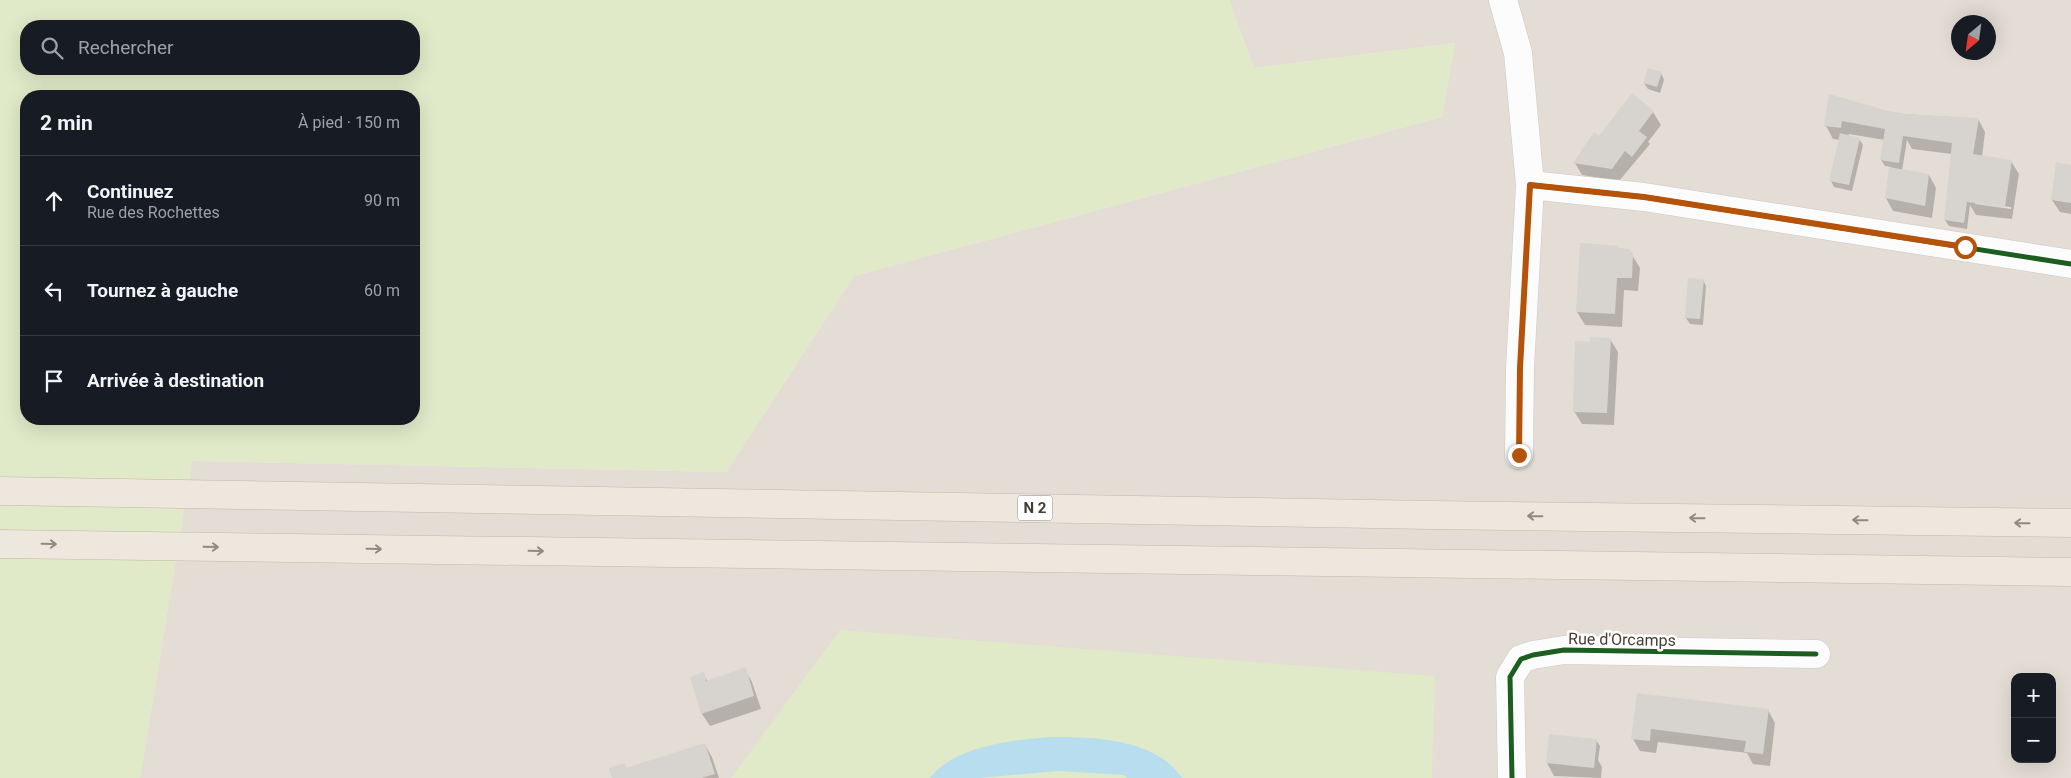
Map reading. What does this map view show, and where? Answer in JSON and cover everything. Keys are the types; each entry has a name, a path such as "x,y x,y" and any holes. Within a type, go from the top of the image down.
{"highway":[{"name":"N 2","path":"0,491 1441,515 2071,523"},
{"path":"0,544 2071,572"}],"street":[{"path":"1503,0 1518,53 1530,185 1520,368 1519,455"},
{"path":"1530,185 1644,197 2071,264"},
{"name":"Rue d'Orcamps","path":"1512,778 1510,677 1521,659 1564,650 1816,654"}],"shaded area":[{"path":"1229,0 2071,0 2071,778 140,778 192,461 726,472 854,276 1442,117 1455,43 1254,68"}],"green space":[{"path":"0,0 1229,0 1254,68 1455,43 1442,117 854,276 726,472 192,461 140,778 0,778"},
{"path":"840,630 1435,676 1432,778 731,778"}],"water":[{"path":"1050,737 1104,739 1140,747 1170,765 1182,778 1127,778 1124,775 1059,771 978,778 930,778 941,767 969,752 1002,743"}],"building":[{"path":"1648,68 1662,72 1657,87 1643,83"},
{"path":"1632,93 1654,111 1639,131 1647,137 1632,157 1625,151 1612,169 1573,163 1594,132 1599,136"},
{"path":"1829,94 1888,111 1907,114 1979,118 1973,154 2012,160 2005,207 1967,202 1964,223 1944,220 1952,143 1903,136 1899,163 1880,160 1885,129 1842,121 1841,128 1824,126"},
{"path":"1840,133 1860,138 1849,185 1829,181"},
{"path":"2056,162 2071,165 2071,203 2051,200"},
{"path":"1889,167 1929,174 1925,206 1885,198"},
{"path":"1580,243 1619,246 1619,248 1629,249 1633,254 1632,278 1617,278 1615,314 1576,312"},
{"path":"1688,278 1704,279 1700,319 1685,318"},
{"path":"1590,337 1611,338 1607,413 1573,412 1575,341 1590,342"},
{"path":"746,667 754,696 701,714 690,677 704,672 706,681"},
{"path":"1637,693 1769,709 1763,754 1744,752 1746,741 1651,729 1650,741 1631,739"},
{"path":"1549,734 1597,739 1594,768 1546,763"},
{"path":"705,743 715,774 701,778 612,778 609,768 625,763 626,768"}],"cycle path":[{"path":"1530,185 1644,197 2071,264"},
{"path":"1512,778 1510,677 1521,659 1564,650 1816,654"}],"route":[{"path":"1519,455 1520,368 1530,185 1644,197 1965,247"}]}
